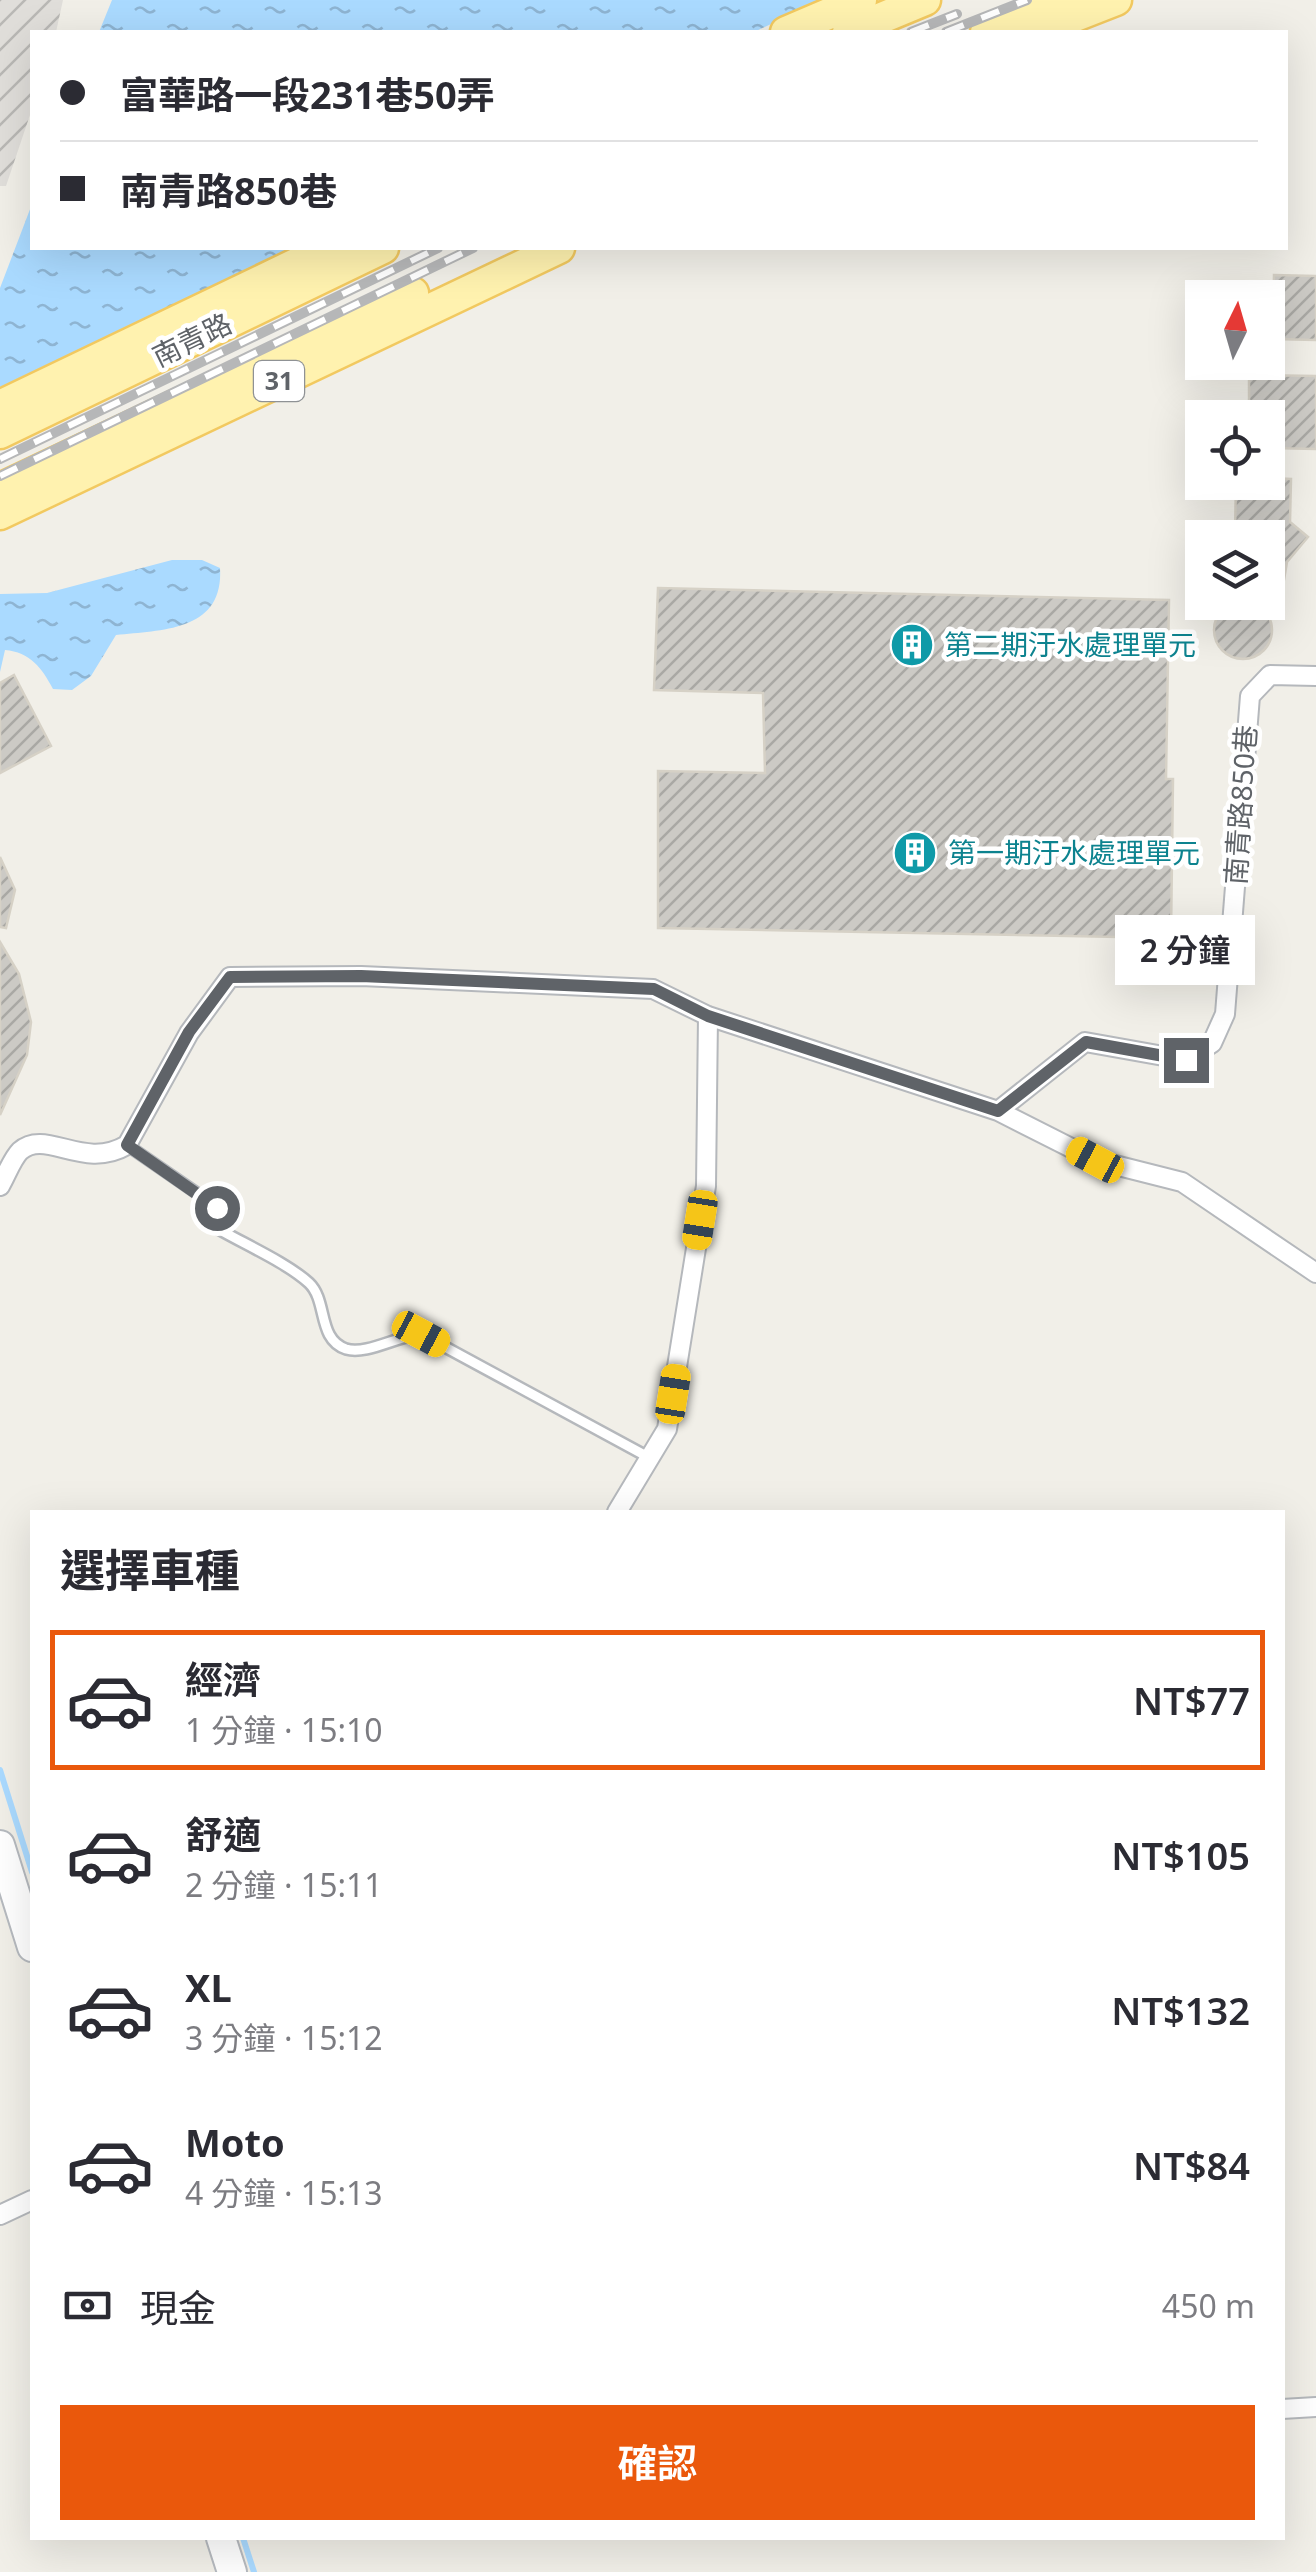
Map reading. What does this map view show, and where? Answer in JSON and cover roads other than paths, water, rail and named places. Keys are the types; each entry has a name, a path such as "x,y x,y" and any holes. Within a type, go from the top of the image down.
{"main road":[{"path":"791,30 861,0"},
{"path":"853,30 925,0"},
{"path":"991,30 1068,0"},
{"path":"1040,30 1116,0"},
{"path":"0,406 325,250"},
{"name":"南青路","path":"0,433 380,250"},
{"name":"南青路","path":"0,488 508,250"},
{"name":"31","path":"0,514 554,250"},
{"name":"南青路","path":"172,406 272,384"}],"street":[{"name":"南青路850巷","path":"998,1111 1086,1042 1186,1060 1212,1043 1225,1014 1250,696 1270,675 1316,676"},
{"path":"0,1186 19,1152 33,1145 48,1144 94,1157 109,1156 127,1145 189,1032 230,977 361,976 654,989 708,1016 998,1111 1095,1160 1182,1182 1316,1272"},
{"path":"618,1510 667,1429 706,1186 708,1016"},
{"path":"0,1845 30,1940"},
{"path":"0,2215 30,2201"},
{"path":"1285,2410 1316,2407"},
{"path":"222,2540 232,2572"}],"lane":[{"path":"127,1145 217,1208 208,1223 310,1284 328,1335 342,1348 360,1350 398,1336 421,1334 650,1458"}],"water":[{"path":"112,0 823,0 758,30 100,30"},
{"path":"30,209 30,250 290,250 0,387 0,288"},
{"path":"172,560 202,560 220,568 219,589 201,616 171,628 116,635 91,676 72,690 53,689 34,662 14,651 5,650 0,672 0,594 47,593"}],"waterway":[{"path":"0,1770 30,1866"},
{"path":"244,2540 254,2572"}],"railway":[{"path":"951,30 1027,0"},
{"path":"916,30 957,14"},
{"path":"0,459 434,250"},
{"path":"0,476 469,250"}],"place":[{"name":"第二期汙水處理單元","path":"912,645"},
{"name":"第一期汙水處理單元","path":"915,853"}]}
